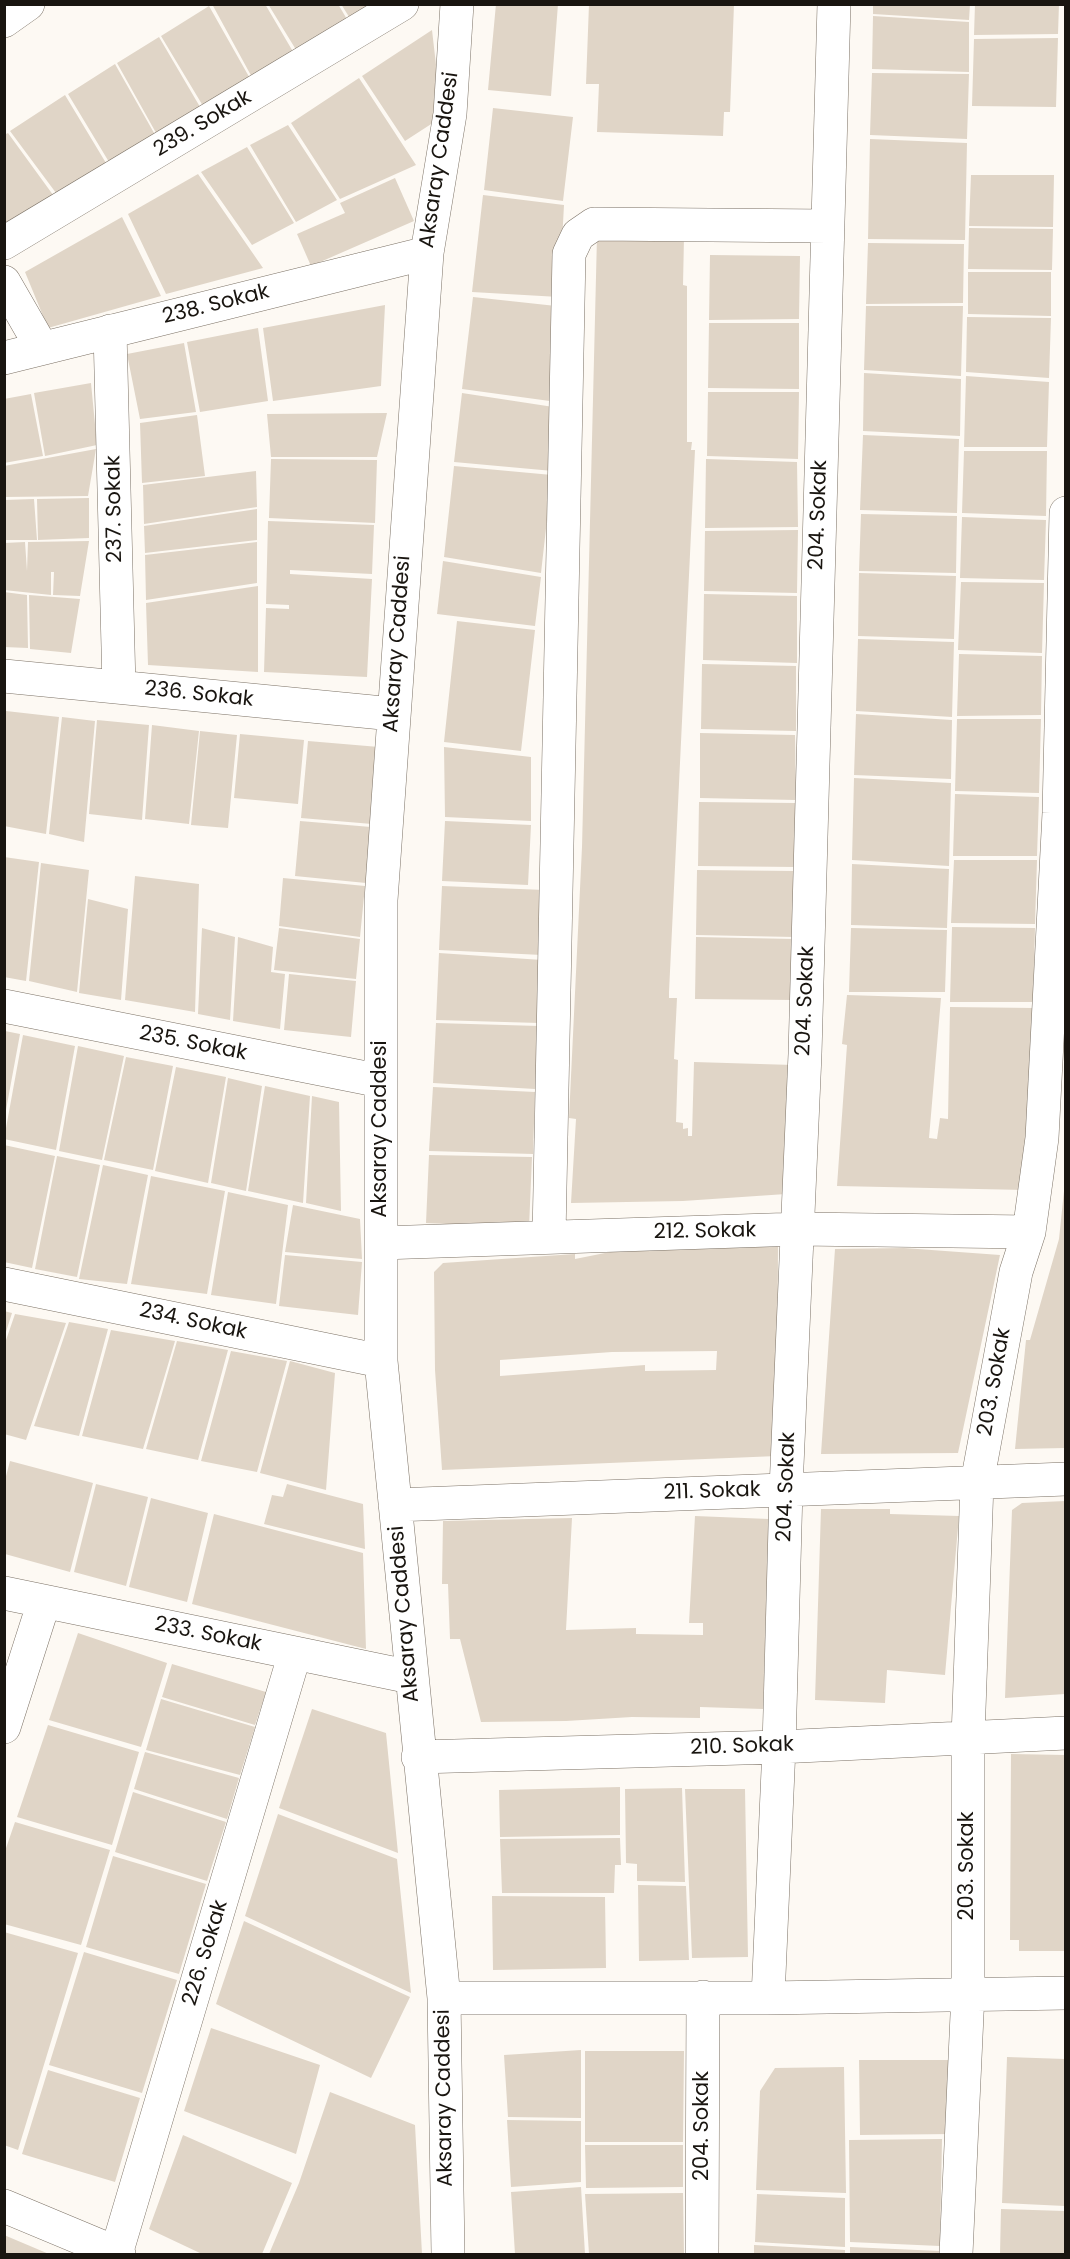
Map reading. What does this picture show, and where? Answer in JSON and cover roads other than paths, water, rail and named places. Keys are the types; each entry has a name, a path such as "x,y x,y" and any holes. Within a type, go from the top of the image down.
{"street":[{"path":"4,21 28,4"},
{"name":"239. Sokak","path":"4,243 402,4"},
{"name":"Aksaray Caddesi","path":"448,2254 444,1998 418,1757 381,1361 381,900 427,253 450,114 457,4"},
{"name":"204. Sokak","path":"768,1998 779,1747 786,1489 799,1229 834,4"},
{"path":"549,1236 569,254 578,235 594,224 827,226"},
{"name":"238. Sokak","path":"4,358 427,253"},
{"path":"4,282 42,348"},
{"name":"237. Sokak","path":"110,331 119,687"},
{"name":"203. Sokak","path":"956,2254 968,1993 968,1738 977,1483 1016,1272 1029,1232 1042,1138 1059,813 1065,513"},
{"name":"236. Sokak","path":"4,676 393,714"},
{"name":"235. Sokak","path":"4,1006 381,1081"},
{"name":"212. Sokak","path":"381,1243 799,1229 1029,1232"},
{"name":"234. Sokak","path":"4,1284 381,1361"},
{"name":"211. Sokak","path":"395,1505 1065,1479"},
{"name":"233. Sokak","path":"4,1593 411,1677"},
{"path":"4,1727 44,1602"},
{"name":"226. Sokak","path":"117,2254 295,1653"},
{"name":"210. Sokak","path":"418,1757 779,1747 1065,1733"},
{"path":"444,1998 768,1998 1065,1993"},
{"name":"204. Sokak","path":"702,2254 703,1997"},
{"path":"4,2205 117,2254"}]}
